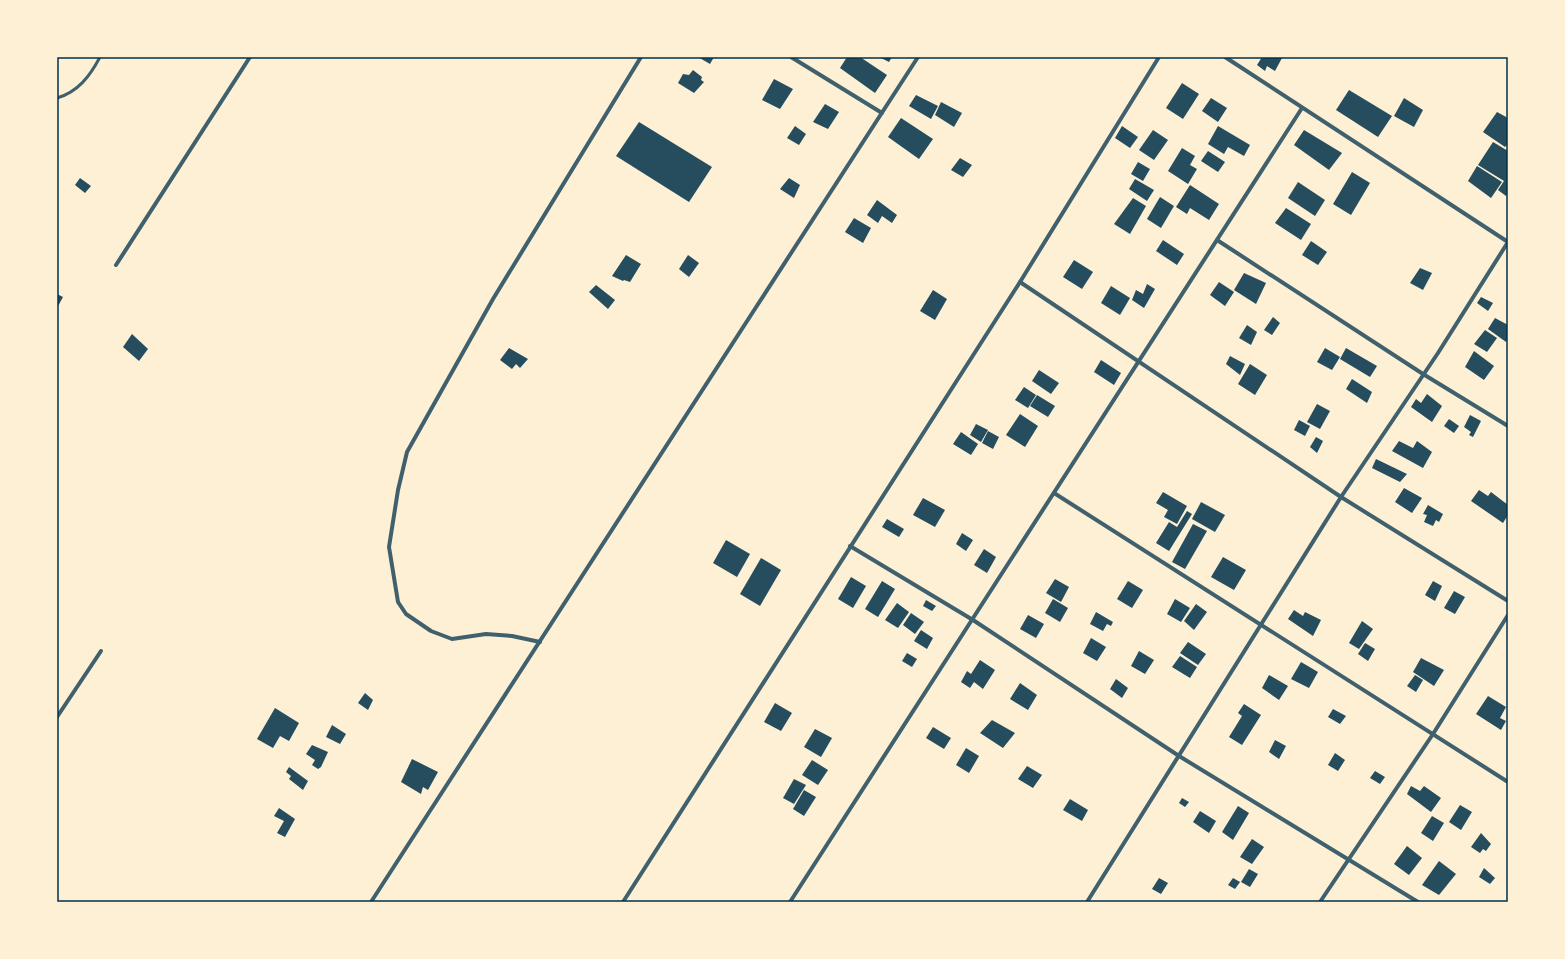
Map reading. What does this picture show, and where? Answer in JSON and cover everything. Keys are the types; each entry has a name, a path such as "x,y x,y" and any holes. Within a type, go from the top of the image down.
{"street":[{"path":"116,265 250,57"},
{"path":"540,642 512,636 486,634 452,639 431,631 406,614 398,602 389,547 398,490 407,452 493,299 641,57"},
{"path":"791,57 882,113"},
{"path":"371,902 918,57"},
{"path":"623,902 1020,282 1159,57"},
{"path":"1087,902 1341,497 1423,374 1508,242 1225,57"},
{"path":"790,902 1302,108"},
{"path":"1217,240 1423,374 1508,426"},
{"path":"1020,282 1341,497 1508,601"},
{"path":"1054,494 1508,782"},
{"path":"850,546 973,620 1179,756 1418,902"},
{"path":"1320,902 1433,734 1508,615"},
{"path":"57,717 101,651"}],"lane":[{"path":"57,98 68,95 85,81 100,57"}],"building":[{"path":"698,57 714,57 710,64"},
{"path":"847,57 860,57 887,75 875,93 840,68"},
{"path":"879,57 892,57 889,62"},
{"path":"1262,57 1282,58 1275,71 1267,66 1265,71 1257,65"},
{"path":"693,70 702,77 701,80 704,82 694,93 678,83 683,74 689,75"},
{"path":"774,79 793,89 780,109 762,100"},
{"path":"1182,83 1199,94 1183,119 1166,108"},
{"path":"1349,90 1392,116 1378,137 1336,110"},
{"path":"916,95 938,106 931,119 909,106"},
{"path":"1211,98 1227,108 1218,122 1202,111"},
{"path":"1404,98 1423,110 1414,127 1394,116"},
{"path":"941,102 962,113 954,127 935,115"},
{"path":"825,104 839,112 828,129 813,122"},
{"path":"1497,112 1508,118 1508,144 1505,147 1483,132"},
{"path":"901,118 933,139 919,159 888,137"},
{"path":"639,122 712,167 689,202 616,156"},
{"path":"795,126 806,134 799,145 787,138"},
{"path":"1122,126 1138,137 1130,148 1115,138"},
{"path":"1218,126 1250,145 1244,156 1228,147 1224,154 1208,144"},
{"path":"1153,130 1168,140 1154,160 1139,150"},
{"path":"1304,130 1342,153 1329,170 1294,145"},
{"path":"1493,142 1508,151 1508,193 1506,196 1498,190 1504,181 1478,165"},
{"path":"1182,148 1195,156 1190,165 1197,169 1188,184 1168,171"},
{"path":"1208,151 1225,162 1218,172 1201,161"},
{"path":"960,158 972,165 963,177 951,170"},
{"path":"1138,162 1150,169 1143,181 1131,174"},
{"path":"1477,166 1502,182 1491,198 1468,181"},
{"path":"1352,172 1370,183 1351,215 1333,204"},
{"path":"80,178 91,186 85,193 75,185"},
{"path":"789,178 800,185 794,198 780,189"},
{"path":"1135,179 1154,190 1147,201 1129,189"},
{"path":"1298,182 1325,200 1315,216 1288,198"},
{"path":"1190,185 1219,204 1209,220 1190,208 1187,214 1176,207"},
{"path":"1160,197 1174,206 1161,228 1147,219"},
{"path":"1133,198 1146,206 1130,234 1114,224"},
{"path":"877,200 897,215 892,223 882,216 878,223 867,215"},
{"path":"1286,208 1311,224 1301,240 1275,223"},
{"path":"854,218 871,228 863,243 845,232"},
{"path":"1163,240 1184,254 1177,265 1156,251"},
{"path":"1311,241 1327,252 1318,265 1302,255"},
{"path":"626,255 641,264 630,282 623,281 612,276"},
{"path":"688,255 699,263 689,277 679,269"},
{"path":"1074,260 1093,272 1082,289 1063,277"},
{"path":"1420,268 1432,273 1423,290 1410,283"},
{"path":"1244,273 1266,283 1256,304 1234,290"},
{"path":"1219,282 1234,292 1225,306 1210,295"},
{"path":"1147,284 1155,289 1144,308 1132,300 1136,290 1143,294"},
{"path":"596,285 615,300 608,309 589,292"},
{"path":"1111,286 1130,298 1120,315 1101,303"},
{"path":"933,290 947,299 935,320 920,311"},
{"path":"57,294 63,297 57,308"},
{"path":"1481,297 1493,303 1488,311 1477,303"},
{"path":"1273,317 1280,323 1272,335 1264,330"},
{"path":"1495,318 1508,325 1508,338 1506,342 1488,329"},
{"path":"1247,325 1257,332 1251,345 1239,338"},
{"path":"1485,330 1497,338 1487,352 1474,344"},
{"path":"132,334 148,349 139,361 123,347"},
{"path":"509,348 528,359 520,368 516,364 512,369 500,360"},
{"path":"1325,348 1340,357 1332,370 1317,362"},
{"path":"1346,348 1377,366 1370,377 1340,359"},
{"path":"1474,351 1494,366 1484,380 1465,367"},
{"path":"1230,356 1245,364 1240,375 1226,364"},
{"path":"1101,360 1121,373 1114,385 1094,372"},
{"path":"1250,364 1267,375 1255,395 1238,384"},
{"path":"1039,370 1059,383 1051,394 1032,381"},
{"path":"1352,379 1372,392 1367,403 1346,389"},
{"path":"1024,387 1036,395 1028,408 1015,400"},
{"path":"1427,394 1442,406 1432,422 1411,407 1416,399 1421,403"},
{"path":"1037,395 1055,406 1048,417 1030,406"},
{"path":"1317,404 1330,411 1320,429 1307,422"},
{"path":"1020,414 1038,426 1025,447 1006,435"},
{"path":"1470,415 1481,421 1473,437 1469,435 1471,432 1464,427"},
{"path":"1449,419 1459,426 1454,433 1444,426"},
{"path":"1299,420 1310,426 1305,436 1294,430"},
{"path":"976,424 988,430 981,442 970,435"},
{"path":"988,431 999,437 993,449 982,443"},
{"path":"961,432 978,444 971,455 953,444"},
{"path":"1316,437 1323,441 1317,453 1310,447"},
{"path":"1399,441 1413,448 1417,441 1432,452 1423,468 1392,451"},
{"path":"1376,459 1407,474 1400,482 1372,468"},
{"path":"1404,488 1422,498 1412,513 1395,502"},
{"path":"1479,490 1488,496 1491,492 1508,505 1508,515 1503,523 1471,501"},
{"path":"1163,492 1187,506 1177,524 1164,517 1168,510 1156,503"},
{"path":"923,498 945,510 935,527 913,515"},
{"path":"1201,502 1225,515 1215,532 1192,519"},
{"path":"1428,505 1443,514 1439,522 1436,520 1433,526 1424,522 1427,515 1423,514"},
{"path":"1187,511 1192,514 1169,551 1156,543 1169,522 1177,527"},
{"path":"887,519 904,529 899,537 882,527"},
{"path":"1193,524 1207,531 1185,569 1172,562"},
{"path":"962,533 973,540 966,551 956,544"},
{"path":"726,540 750,554 737,577 713,563"},
{"path":"984,549 996,557 987,573 974,565"},
{"path":"1223,557 1246,570 1234,590 1211,577"},
{"path":"761,558 781,570 760,606 740,594"},
{"path":"851,577 866,586 853,608 838,599"},
{"path":"1055,579 1069,587 1061,602 1046,593"},
{"path":"882,581 895,589 878,617 865,609"},
{"path":"1128,581 1143,590 1132,608 1117,599"},
{"path":"1433,581 1442,586 1435,601 1425,595"},
{"path":"1454,591 1465,597 1455,614 1444,608"},
{"path":"1053,599 1068,608 1060,622 1045,613"},
{"path":"1175,599 1190,608 1181,622 1167,614"},
{"path":"926,600 936,606 932,611 923,606"},
{"path":"897,603 909,612 898,628 885,620"},
{"path":"1196,604 1207,612 1194,630 1184,621"},
{"path":"1294,610 1303,616 1305,612 1321,620 1313,636 1288,619"},
{"path":"1096,612 1113,622 1111,626 1107,624 1103,631 1090,624"},
{"path":"911,613 924,622 915,634 903,625"},
{"path":"1028,615 1044,624 1036,638 1020,629"},
{"path":"1362,621 1373,629 1359,649 1349,643"},
{"path":"921,630 933,638 927,649 914,641"},
{"path":"1091,638 1106,647 1097,661 1083,653"},
{"path":"1188,642 1206,654 1198,665 1180,653"},
{"path":"1365,643 1375,649 1368,661 1358,654"},
{"path":"1139,651 1154,660 1145,674 1131,666"},
{"path":"907,653 917,659 912,667 902,661"},
{"path":"1180,656 1197,667 1190,678 1172,667"},
{"path":"1421,658 1444,670 1434,686 1413,672"},
{"path":"980,660 995,670 983,689 974,682 970,688 961,682 967,671 971,674"},
{"path":"1301,662 1318,672 1309,688 1291,679"},
{"path":"1269,675 1288,686 1279,700 1262,688"},
{"path":"1415,675 1423,680 1416,692 1407,686"},
{"path":"1116,679 1128,688 1122,698 1110,689"},
{"path":"1020,683 1037,695 1028,710 1010,699"},
{"path":"365,693 373,700 368,710 358,703"},
{"path":"1488,696 1506,707 1500,718 1506,721 1501,730 1476,714"},
{"path":"775,703 792,713 781,731 764,722"},
{"path":"1244,704 1261,715 1242,745 1229,737 1242,716 1238,713"},
{"path":"275,708 299,723 289,741 280,736 273,748 257,739"},
{"path":"1333,709 1346,716 1340,724 1328,717"},
{"path":"992,720 1015,733 1003,748 980,733"},
{"path":"332,725 346,734 340,744 326,737"},
{"path":"933,727 951,738 944,749 926,738"},
{"path":"815,729 832,738 821,757 804,747"},
{"path":"1275,740 1286,746 1279,759 1269,752"},
{"path":"312,745 328,752 321,767 318,769 312,765 315,760 306,754"},
{"path":"966,748 979,756 969,773 956,765"},
{"path":"1335,753 1345,760 1338,771 1328,765"},
{"path":"412,759 438,772 428,790 423,787 421,794 401,782"},
{"path":"812,760 828,770 818,785 802,775"},
{"path":"1027,766 1042,775 1033,788 1018,779"},
{"path":"289,767 308,781 303,790 289,779 291,776 286,772"},
{"path":"1375,771 1385,777 1380,784 1370,778"},
{"path":"794,779 806,785 794,804 783,798"},
{"path":"1411,786 1420,791 1424,786 1441,798 1431,812 1407,794"},
{"path":"804,790 816,797 804,816 793,809"},
{"path":"1182,798 1189,802 1185,807 1179,803"},
{"path":"1070,799 1088,810 1082,821 1063,810"},
{"path":"1460,805 1472,812 1461,830 1449,822"},
{"path":"1238,806 1249,813 1233,840 1222,832"},
{"path":"279,808 295,819 285,837 277,833 284,821 274,816"},
{"path":"1200,811 1216,821 1209,833 1193,822"},
{"path":"1432,816 1444,823 1433,841 1421,833"},
{"path":"1481,833 1491,844 1486,851 1483,849 1480,853 1471,847"},
{"path":"1252,839 1264,847 1252,864 1240,857"},
{"path":"1407,846 1422,858 1409,875 1394,864"},
{"path":"1439,861 1456,874 1439,895 1422,885"},
{"path":"1484,868 1495,878 1490,884 1479,877"},
{"path":"1249,869 1258,874 1250,887 1241,882"},
{"path":"1159,878 1168,883 1161,894 1152,889"},
{"path":"1233,878 1240,882 1235,889 1228,885"}]}
